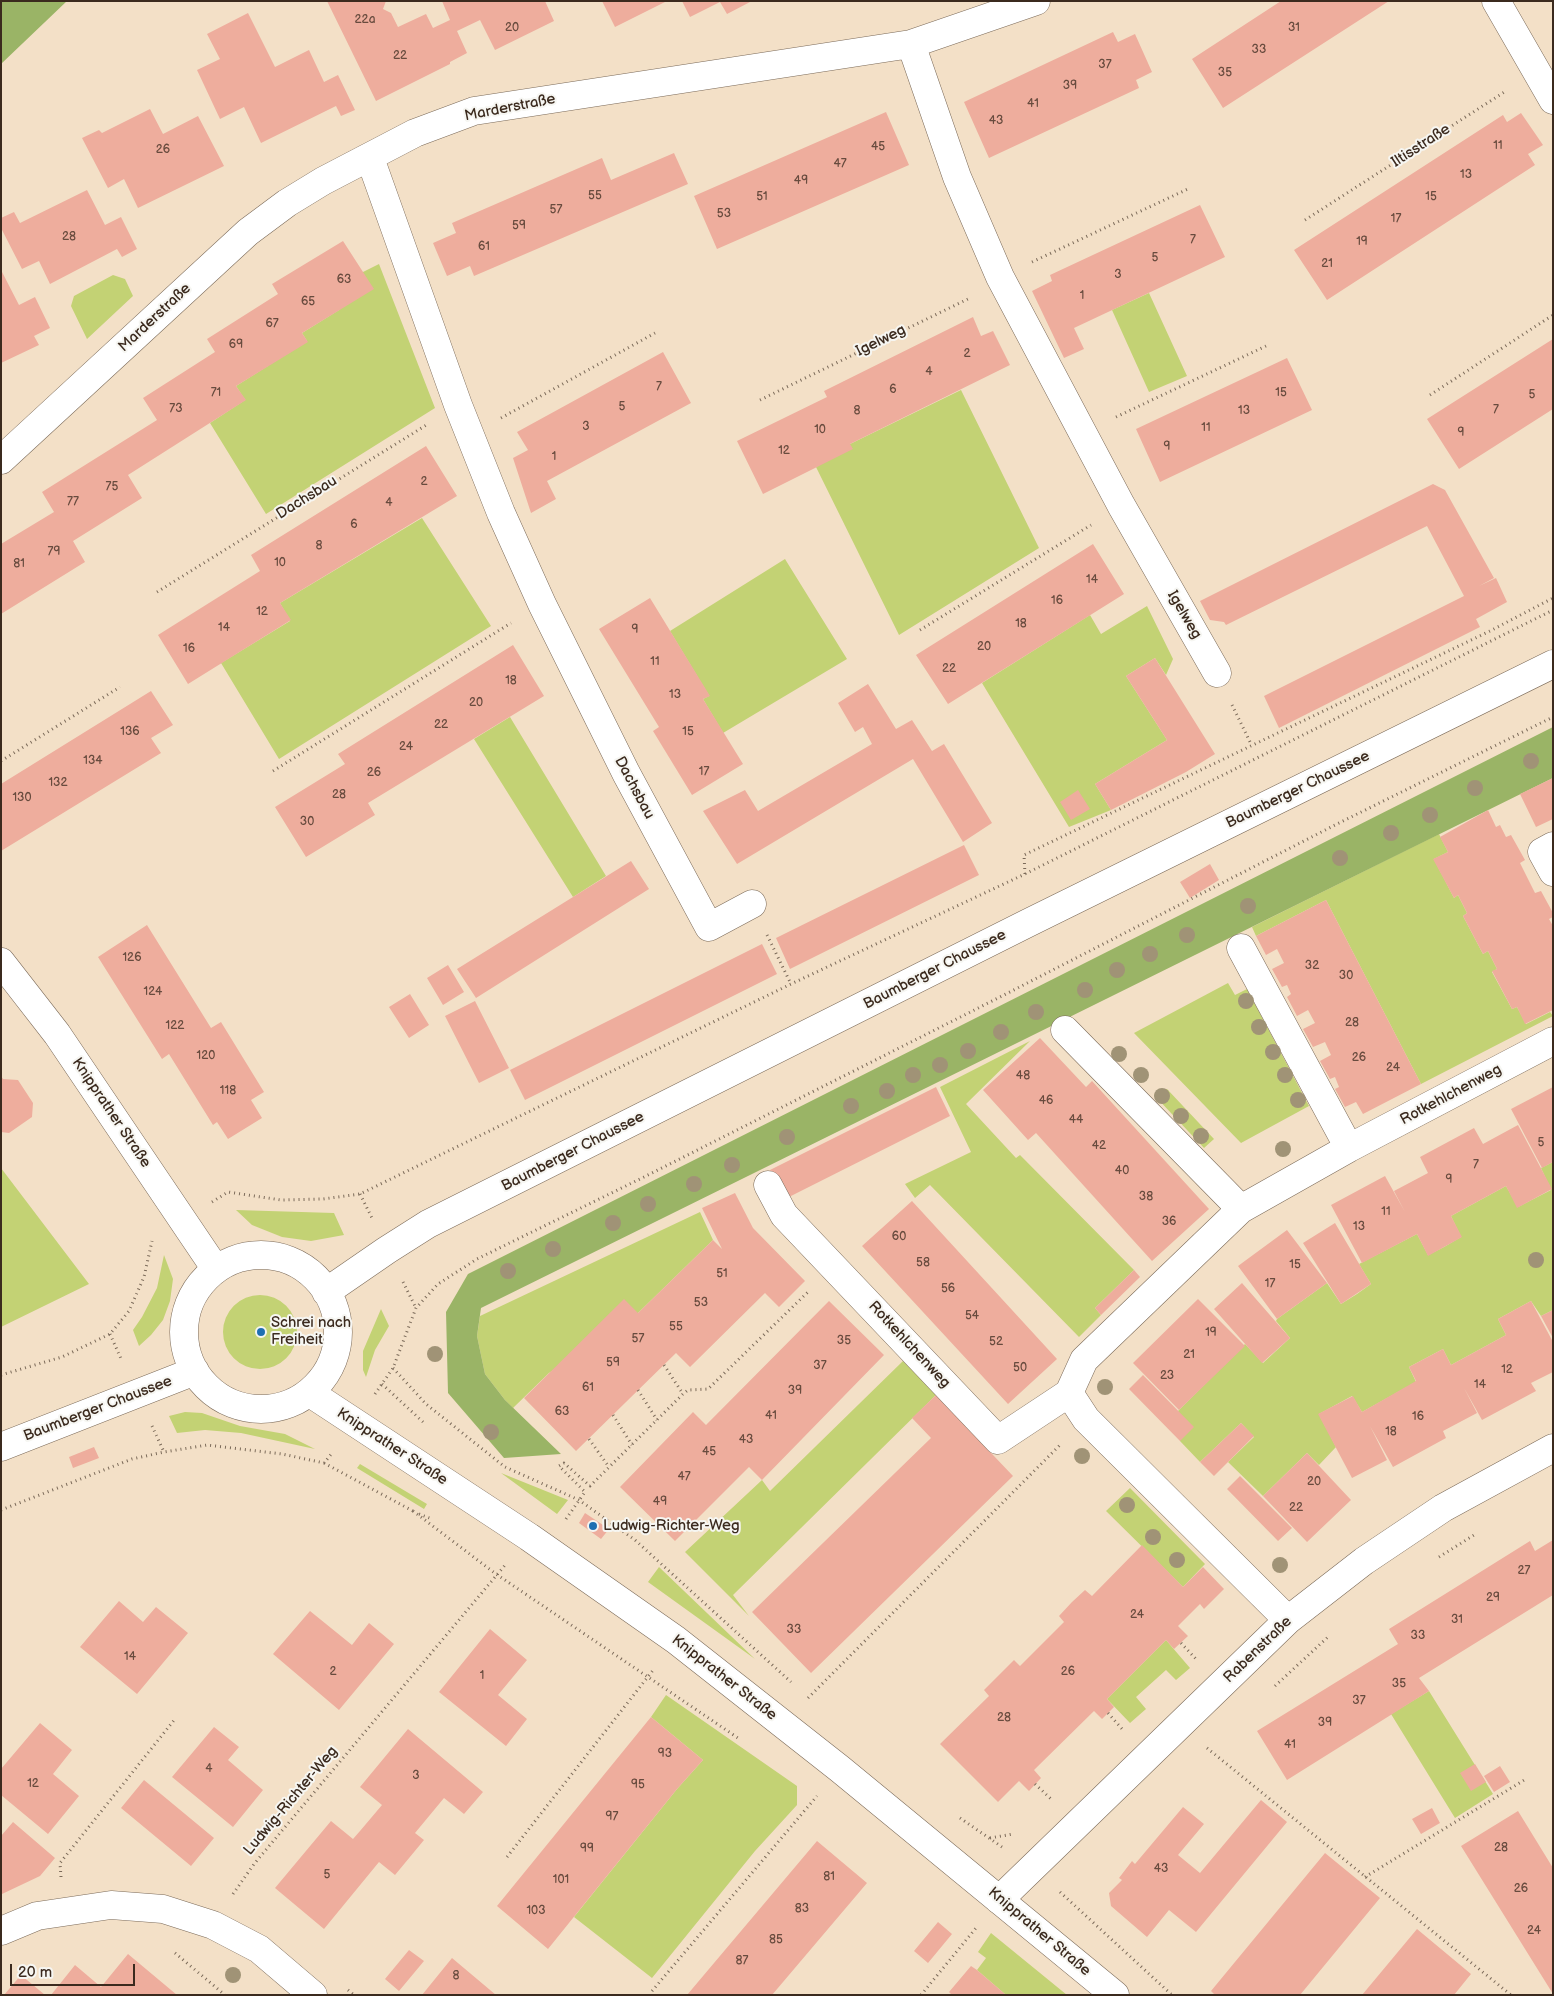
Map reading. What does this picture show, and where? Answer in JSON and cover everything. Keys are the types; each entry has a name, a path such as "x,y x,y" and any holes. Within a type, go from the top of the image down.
{"street":[{"name":"Marderstraße","path":"1,460 248,232 287,203 323,181 416,133 474,111 911,44 1036,1"},
{"path":"1496,1 1553,100"},
{"name":"Igelweg","path":"911,44 957,177 1001,280 1121,506 1217,673"},
{"name":"Dachsbau","path":"370,158 458,405 501,513 542,604 626,773 709,927 752,904"},
{"name":"Baumberger Chaussee","path":"326,1292 428,1224 1028,923 1553,664"},
{"path":"1553,846 1542,852 1553,872"},
{"path":"1241,948 1349,1148"},
{"name":"Knipprather Straße","path":"1,962 57,1034 215,1268"},
{"path":"1065,1030 1241,1209"},
{"name":"Rotkehlchenweg","path":"768,1185 784,1215 998,1440 1069,1393 1084,1360 1241,1209 1349,1148 1553,1042"},
{"path":"264,1253 288,1259 310,1272 326,1292 337,1318 338,1346 329,1372 310,1394 287,1407 261,1411 234,1406 212,1392 196,1371 186,1350 184,1326 188,1304 198,1284 215,1268 238,1256 264,1253"},
{"name":"Baumberger Chaussee","path":"1,1447 196,1371"},
{"path":"1069,1393 1086,1419 1288,1620"},
{"name":"Knipprather Straße","path":"310,1394 537,1542 676,1640 840,1769 1115,1995"},
{"name":"Rabenstraße","path":"1000,1900 1288,1620 1364,1561 1442,1508 1553,1448"},
{"path":"1,1932 37,1916 111,1905 163,1910 213,1925 259,1949 313,1995"}],"path":[{"name":"Iltisstraße","path":"1305,220 1536,72"},
{"name":"Igelweg","path":"760,400 1190,188"},
{"path":"1430,395 1553,315"},
{"path":"470,436 655,334"},
{"path":"1081,433 1266,346"},
{"name":"Dachsbau","path":"157,592 458,405"},
{"path":"920,630 1121,506"},
{"path":"1025,874 1024,855 1251,744 1481,635 1553,598"},
{"path":"274,771 542,604"},
{"path":"1,1375 62,1357 110,1334 129,1311 144,1278 151,1242 228,1192 281,1200 360,1194 791,984 1025,874 1553,610"},
{"path":"1217,673 1251,744"},
{"path":"1,761 120,687"},
{"path":"1,1510 132,1459 207,1445 282,1454 324,1463 393,1368 416,1308 438,1284 477,1259 670,1164 1337,824 1553,717"},
{"path":"752,904 791,984"},
{"path":"579,1500 585,1492 559,1466 564,1463 590,1486 683,1394 688,1390 708,1389 834,1267"},
{"path":"664,1365 683,1394"},
{"path":"393,1368 426,1404 505,1468 579,1500 635,1540 794,1685"},
{"path":"638,1390 657,1420"},
{"path":"613,1415 632,1445"},
{"path":"812,1695 1086,1419"},
{"path":"588,1439 609,1467"},
{"name":"Ludwig-Richter-Weg","path":"213,1925 254,1864 496,1574 537,1542 579,1500"},
{"path":"413,1511 496,1574 746,1743"},
{"path":"1437,1558 1478,1533"},
{"path":"1269,1692 1335,1631"},
{"path":"507,1857 676,1640"},
{"path":"1181,1643 1197,1660"},
{"path":"802,1691 816,1703"},
{"path":"1108,1714 1124,1731"},
{"path":"63,1912 60,1863 175,1719"},
{"path":"1180,1726 1511,1995"},
{"path":"1209,1749 1215,1743"},
{"path":"652,1991 840,1769"},
{"path":"1365,1877 1526,1779"},
{"path":"1035,1784 1053,1801"},
{"path":"955,1814 1032,1868 1172,1995"},
{"path":"921,1995 1000,1900"},
{"path":"172,1950 226,1995"}],"green space":[{"path":"1,1 67,1 1,64"},
{"path":"379,264 435,408 266,514 210,423 245,400 236,386 307,341 302,333 339,310 363,272"},
{"path":"113,275 125,279 133,296 87,339 71,306 74,296"},
{"path":"1149,293 1187,376 1149,392 1112,310"},
{"path":"961,390 1039,548 899,635 816,467 850,444"},
{"path":"422,518 491,626 279,759 221,663 290,621 280,603"},
{"path":"785,559 847,659 723,733 703,699 709,696 670,631"},
{"path":"1147,606 1173,659 1166,675 1155,658 1126,676 1167,740 1095,784 1111,810 1069,827 982,683 1090,615 1101,634"},
{"path":"510,717 606,876 573,897 474,739"},
{"path":"1553,727 1553,778 481,1308 477,1336 485,1374 505,1400 561,1454 504,1458 448,1393 446,1312 468,1274"},
{"path":"1439,834 1448,852 1434,859 1454,898 1458,895 1467,913 1463,916 1483,954 1488,951 1497,969 1492,972 1512,1009 1517,1007 1526,1024 1550,1012 1553,1016 1421,1084 1326,900 1256,936 1252,927"},
{"path":"1228,983 1235,995 1247,989 1309,1106 1241,1143 1134,1033"},
{"path":"1030,1041 966,1104 1016,1158 1020,1155 1134,1270 1095,1308 1101,1315 1079,1337 930,1185 915,1198 905,1184 971,1152 940,1087"},
{"path":"1160,1089 1167,1089 1214,1139 1204,1148 1154,1095"},
{"path":"1553,1162 1553,1310 1541,1316 1531,1301 1498,1319 1506,1335 1451,1365 1443,1349 1409,1367 1416,1382 1362,1412 1352,1396 1319,1414 1336,1447 1319,1465 1307,1453 1263,1496 1228,1462 1254,1437 1241,1423 1200,1462 1180,1441 1178,1411 1245,1344 1263,1363 1290,1338 1276,1321 1277,1319 1327,1283 1341,1304 1371,1284 1359,1264 1417,1234 1428,1255 1444,1247 1461,1237 1451,1216 1506,1186 1518,1207 1551,1190 1541,1168"},
{"path":"1,1168 89,1284 1,1327"},
{"path":"236,1210 334,1213 344,1235 311,1241 282,1237 252,1225"},
{"path":"700,1212 713,1240 638,1313 549,1373 513,1408 485,1374 477,1336 480,1316"},
{"path":"164,1255 173,1279 170,1301 163,1320 139,1346 133,1330 157,1288"},
{"path":"267,1295 287,1305 295,1318 297,1332 295,1346 287,1359 274,1367 253,1369 233,1359 225,1346 223,1325 233,1305 246,1297"},
{"path":"381,1309 389,1326 375,1350 366,1377 363,1370 363,1351"},
{"path":"903,1361 936,1395 733,1595 749,1616 685,1552 762,1480 770,1491"},
{"path":"185,1412 202,1413 240,1426 285,1434 315,1449 241,1433 205,1430 177,1433 169,1416"},
{"path":"360,1464 427,1504 424,1509 357,1468"},
{"path":"501,1473 568,1500 557,1514"},
{"path":"1130,1488 1205,1564 1183,1587 1106,1511"},
{"path":"659,1567 755,1659 648,1582"},
{"path":"1166,1640 1190,1668 1176,1680 1166,1670 1136,1697 1146,1709 1130,1723 1107,1699"},
{"path":"1429,1691 1493,1794 1455,1818 1391,1714"},
{"path":"666,1695 797,1786 797,1805 755,1851 652,1978 574,1917 677,1789 703,1760 651,1717"},
{"path":"991,1933 1067,1995 1006,1995 977,1970 986,1958 978,1952"}],"building":[{"path":"327,1 386,1 383,9 391,13 398,27 426,14 433,28 450,20 442,1 545,1 554,21 495,50 480,20 457,31 467,53 450,62 450,64 376,101"},
{"path":"602,1 667,1 615,27"},
{"path":"682,1 752,1 727,14 720,2 690,17"},
{"path":"1281,1 1389,1 1223,108 1192,59"},
{"path":"248,13 275,67 309,50 324,82 338,75 355,110 341,116 336,106 261,143 244,107 220,119 197,70 220,59 207,34"},
{"path":"1113,32 1118,42 1135,34 1152,72 1136,80 1139,88 989,158 964,102"},
{"path":"150,109 163,134 198,116 224,166 138,208 124,179 108,188 82,138 99,130 102,133"},
{"path":"886,112 909,165 717,249 694,196"},
{"path":"1521,113 1543,145 1528,154 1535,165 1327,300 1294,250 1503,115 1507,122"},
{"path":"674,153 688,184 474,276 470,266 447,276 433,243 456,233 452,223 602,158 611,180"},
{"path":"87,190 105,225 121,217 137,249 122,257 117,249 50,284 39,261 22,269 1,228 1,218 14,212 20,223"},
{"path":"1200,205 1225,257 1074,328 1084,349 1064,358 1032,291 1052,281 1050,275"},
{"path":"343,241 374,289 302,333 308,342 236,386 246,400 128,475 142,498 73,541 85,562 1,614 1,544 54,512 42,492 157,420 143,398 215,352 207,339 278,294 272,284"},
{"path":"1,270 19,305 35,297 50,328 34,336 39,345 1,363"},
{"path":"973,317 981,336 993,331 1010,365 850,444 853,449 763,494 737,441 827,397 824,391"},
{"path":"1553,339 1553,409 1459,469 1427,419"},
{"path":"663,352 691,403 547,481 556,499 531,513 513,458 528,450 517,432"},
{"path":"1287,358 1312,410 1160,482 1136,429"},
{"path":"426,446 457,496 280,603 291,620 188,684 158,635 260,571 251,555"},
{"path":"1433,484 1445,490 1494,578 1479,586 1496,578 1507,602 1476,619 1480,627 1279,728 1264,696 1464,596 1427,526 1226,625 1224,622 1210,620 1200,601"},
{"path":"1093,544 1124,594 948,704 916,655"},
{"path":"650,598 710,696 703,699 743,764 692,795 653,731 659,727 599,629"},
{"path":"513,645 544,696 368,803 375,815 306,857 275,807 345,764 338,754"},
{"path":"1155,658 1215,754 1186,772 1111,810 1095,784 1167,740 1126,676"},
{"path":"868,684 896,729 912,720 932,751 944,744 992,823 963,842 913,759 737,864 703,811 745,790 758,811 872,744 863,727 855,732 838,703"},
{"path":"151,691 173,725 151,738 161,753 1,851 1,784"},
{"path":"1553,778 1553,819 1536,827 1520,794"},
{"path":"1078,790 1090,809 1071,820 1060,802"},
{"path":"1488,810 1496,827 1500,825 1506,837 1511,835 1525,860 1520,863 1535,893 1541,891 1553,913 1553,917 1549,919 1553,926 1553,1010 1525,1024 1517,1007 1512,1009 1492,971 1497,969 1488,951 1483,954 1463,916 1467,913 1458,895 1454,898 1433,859 1448,852 1440,837"},
{"path":"964,845 979,875 790,969 776,938"},
{"path":"631,861 649,889 476,998 457,969"},
{"path":"1210,864 1219,880 1190,898 1180,882"},
{"path":"1326,900 1421,1084 1363,1114 1356,1102 1345,1107 1335,1089 1339,1087 1335,1077 1330,1079 1320,1061 1331,1055 1325,1042 1313,1047 1303,1029 1315,1023 1308,1010 1297,1016 1287,997 1291,994 1287,985 1282,987 1272,969 1284,963 1277,949 1266,955 1256,936"},
{"path":"147,925 211,1028 221,1022 264,1092 251,1100 262,1118 228,1139 217,1122 213,1125 169,1054 162,1059 98,957"},
{"path":"762,944 777,974 525,1100 510,1070"},
{"path":"448,965 464,992 443,1005 427,978"},
{"path":"410,994 429,1025 409,1038 389,1007"},
{"path":"475,1001 509,1068 479,1083 445,1016"},
{"path":"1040,1038 1086,1087 1092,1081 1209,1209 1152,1261 1036,1133 1028,1140 983,1090"},
{"path":"1,1076 3,1079 18,1080 33,1103 32,1117 9,1133 1,1132"},
{"path":"936,1087 950,1116 785,1199 770,1170"},
{"path":"1553,1087 1553,1162 1542,1168 1511,1109"},
{"path":"1518,1125 1552,1189 1517,1208 1506,1186 1451,1216 1462,1237 1428,1256 1417,1234 1362,1263 1331,1205 1385,1176 1405,1212 1394,1191 1428,1173 1420,1157 1474,1128 1483,1144"},
{"path":"735,1193 753,1228 805,1281 779,1307 765,1293 690,1367 676,1353 576,1451 524,1398 624,1299 638,1313 713,1240 722,1249 702,1208"},
{"path":"912,1201 1057,1359 1008,1404 862,1246"},
{"path":"1335,1223 1371,1284 1341,1304 1303,1243"},
{"path":"1287,1230 1327,1283 1277,1319 1238,1266"},
{"path":"1134,1270 1140,1277 1101,1315 1095,1308"},
{"path":"1242,1283 1290,1338 1262,1363 1214,1309"},
{"path":"1198,1299 1245,1346 1179,1410 1133,1363"},
{"path":"829,1301 884,1355 762,1480 749,1467 675,1541 620,1487 693,1412 706,1425"},
{"path":"1531,1301 1553,1342 1553,1372 1531,1383 1536,1391 1482,1420 1464,1388 1477,1413 1443,1431 1446,1438 1393,1467 1370,1426 1387,1460 1352,1478 1318,1414 1353,1396 1362,1412 1416,1381 1409,1367 1443,1349 1451,1365 1506,1335 1498,1319"},
{"path":"1553,1310 1553,1338 1541,1316"},
{"path":"1143,1375 1194,1427 1180,1441 1129,1389"},
{"path":"936,1395 1013,1476 811,1673 752,1612 931,1438 912,1418"},
{"path":"1241,1423 1254,1436 1214,1476 1200,1462"},
{"path":"94,1447 99,1458 73,1468 69,1457"},
{"path":"1307,1453 1351,1500 1307,1542 1263,1496"},
{"path":"1240,1476 1292,1528 1278,1541 1227,1489"},
{"name":"Ludwig-Richter-Weg","path":"585,1513 609,1529 601,1539 579,1523"},
{"path":"1553,1540 1553,1595 1419,1678 1429,1691 1287,1780 1257,1731 1398,1644 1389,1629 1530,1541 1535,1551"},
{"path":"1142,1545 1183,1587 1203,1567 1224,1589 1204,1609 1200,1604 1178,1626 1188,1636 1174,1649 1166,1640 1107,1699 1114,1707 1102,1719 1094,1711 1034,1770 1041,1778 1029,1791 1019,1781 998,1802 940,1744 989,1696 984,1690 1014,1660 1020,1666 1064,1622 1059,1616 1072,1602 1085,1590 1092,1596"},
{"path":"119,1601 143,1622 156,1607 188,1633 137,1694 80,1647"},
{"path":"310,1611 352,1645 369,1623 394,1644 339,1710 273,1654"},
{"path":"490,1629 527,1660 498,1695 527,1719 506,1746 439,1692"},
{"path":"651,1717 703,1760 677,1789 548,1949 497,1906"},
{"path":"40,1723 72,1750 53,1774 79,1796 48,1834 1,1795 1,1769"},
{"path":"214,1727 239,1747 228,1760 263,1790 233,1827 172,1777"},
{"path":"408,1729 483,1792 464,1814 444,1798 415,1833 424,1840 395,1875 379,1862 324,1929 275,1888 331,1821 353,1839 382,1805 360,1787"},
{"path":"1475,1764 1486,1782 1471,1791 1460,1773"},
{"path":"1500,1766 1510,1782 1494,1792 1484,1776"},
{"path":"144,1780 214,1838 191,1866 121,1808"},
{"path":"1261,1800 1287,1822 1196,1932 1169,1910 1147,1937 1111,1906 1109,1893 1122,1880 1119,1878 1132,1861 1135,1864 1183,1807 1204,1824 1178,1855 1200,1873"},
{"path":"1432,1808 1440,1823 1421,1834 1412,1819"},
{"path":"1518,1811 1553,1868 1553,1994 1461,1846"},
{"path":"13,1822 55,1858 40,1876 2,1894 1,1836"},
{"path":"817,1841 867,1883 772,1995 687,1995"},
{"path":"1325,1853 1380,1898 1300,1995 1215,1995 1211,1991"},
{"path":"938,1922 952,1934 928,1963 914,1951"},
{"path":"1417,1929 1471,1974 1454,1995 1362,1995"},
{"path":"409,1950 424,1961 399,1991 385,1979"},
{"path":"128,1954 177,1995 51,1995 75,1965 101,1987"},
{"path":"452,1958 496,1995 422,1995"},
{"path":"971,1966 1006,1995 952,1995 949,1992"},
{"path":"21,1975 45,1995 4,1995"}],"place":[{"name":"Schrei nach Freiheit","path":"261,1332"},
{"name":"Ludwig-Richter-Weg","path":"593,1526"}]}
